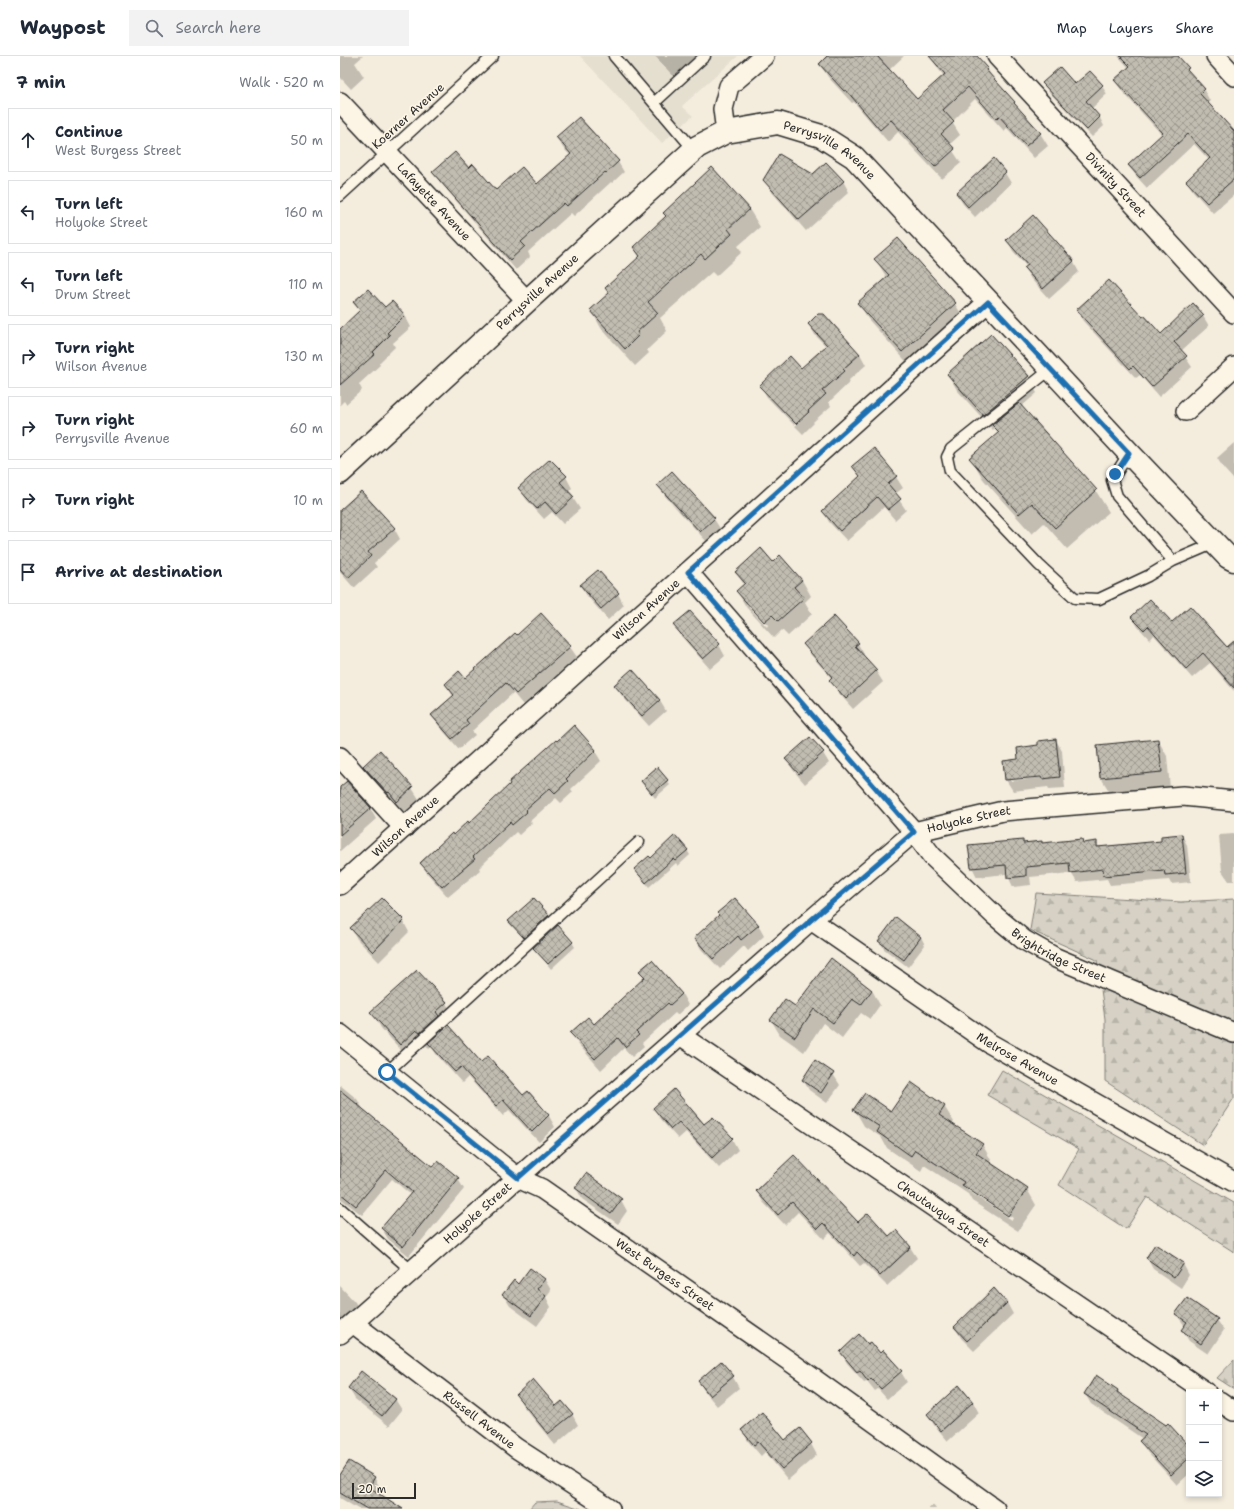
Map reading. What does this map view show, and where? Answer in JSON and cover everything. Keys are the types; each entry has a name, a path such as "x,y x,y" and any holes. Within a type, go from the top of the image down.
{"street":[{"path":"726,132 723,109 729,86 764,56"},
{"name":"Divinity Street","path":"997,56 1234,313"},
{"path":"1216,56 1234,76"},
{"name":"Lafayette Avenue","path":"340,102 527,301"},
{"name":"Perrysville Avenue","path":"340,473 697,147 726,132 778,123 821,136 854,157 1129,453 1228,557 1234,560"},
{"name":"Wilson Avenue","path":"340,885 988,302"},
{"path":"1186,411 1234,367"},
{"name":"Brightridge Street","path":"688,572 914,832 932,856 994,915 1024,940 1056,958 1234,1033"},
{"path":"340,757 404,828"},
{"name":"Holyoke Street","path":"346,1329 811,920 914,832 1003,811 1182,796 1234,801"},
{"name":"Melrose Avenue","path":"811,920 989,1043 1234,1182"},
{"name":"West Burgess Street","path":"340,1034 518,1178 542,1189 792,1363 995,1509"},
{"name":"Chautauqua Street","path":"680,1035 1202,1389"},
{"name":"Russell Avenue","path":"346,1329 516,1448 610,1509"},
{"path":"1222,1403 1234,1411"}],"lane":[{"name":"Koerner Avenue","path":"340,196 493,56"},
{"path":"614,56 694,150"},
{"path":"654,103 705,56"},
{"path":"1051,369 951,449 947,457 950,471 1039,566 1075,598 1098,599 1148,576 1173,561 1215,543"},
{"path":"1129,453 1112,480 1117,496 1173,561"},
{"path":"387,1072 639,842"},
{"path":"340,1208 412,1271"}],"shaded area":[{"path":"580,56 738,56 682,106 693,116 662,143"}],"green space":[{"path":"1036,893 1181,902 1234,899 1234,1098 1203,1145 1105,1081 1105,1019 1097,960 1030,930"},
{"path":"1002,1070 1234,1203 1234,1252 1147,1197 1126,1229 1059,1185 1079,1149 987,1095"},
{"path":"1234,1360 1234,1389 1217,1378"},
{"path":"557,1501 581,1509 529,1509 535,1502"}],"building":[{"path":"827,56 877,56 917,99 945,74 929,56 977,56 988,68 986,70 1041,133 1026,146 999,116 996,119 968,87 943,110 954,122 941,134 955,149 935,167 891,120 880,130 846,90 844,91 819,64"},
{"path":"1120,56 1178,56 1189,68 1187,69 1205,89 1200,94 1234,131 1234,179 1207,203 1186,181 1210,158 1188,134 1140,178 1128,165 1163,133 1114,80 1130,66"},
{"path":"1060,67 1075,84 1090,71 1103,85 1086,101 1100,117 1087,130 1042,83"},
{"path":"579,117 619,161 567,206 564,203 521,242 525,246 510,260 432,172 455,152 469,168 473,164 496,190 522,167 537,184 571,154 556,137"},
{"path":"779,154 813,174 826,162 844,181 799,220 763,180"},
{"path":"994,158 1006,172 968,207 956,193"},
{"path":"712,167 750,209 728,229 732,234 705,259 701,254 648,302 658,313 637,332 639,335 625,349 590,310 609,293 605,288 640,256 633,247 666,216 663,213"},
{"path":"1033,215 1074,261 1043,289 1024,268 1028,265 1006,240"},
{"path":"898,238 956,303 902,352 857,303 889,275 874,259"},
{"path":"1109,280 1161,334 1193,303 1204,315 1174,342 1187,356 1152,387 1133,366 1130,369 1076,310"},
{"path":"368,289 385,307 392,301 405,315 387,333 390,335 373,352 375,354 340,385 340,329 360,310 353,302"},
{"path":"818,314 824,314 860,354 843,369 845,371 822,391 826,394 796,424 759,386 790,356 801,368 827,345 808,324"},
{"path":"991,334 1029,376 983,415 947,374"},
{"path":"1019,403 1097,490 1055,528 1032,503 1019,514 969,458 999,432 992,425"},
{"path":"874,448 897,476 888,484 901,499 888,510 877,497 840,531 822,511 860,476 852,466"},
{"path":"550,459 567,476 560,482 574,497 556,514 545,502 537,509 518,488"},
{"path":"672,471 715,518 700,532 657,485"},
{"path":"361,491 395,528 368,552 371,556 348,578 340,569 340,510"},
{"path":"761,548 773,562 780,555 802,580 794,587 804,598 778,621 772,615 764,622 736,591 745,583 735,572"},
{"path":"598,570 619,593 601,609 580,585"},
{"path":"1150,599 1172,622 1190,606 1227,647 1234,641 1234,688 1203,653 1186,669 1148,626 1144,630 1131,617"},
{"path":"690,611 720,644 703,659 673,625"},
{"path":"541,613 571,646 516,694 506,683 466,720 469,724 452,739 431,715 454,695 445,684 459,671 465,678 515,633 517,635"},
{"path":"834,616 859,643 855,646 877,670 846,699 829,680 832,677 803,644"},
{"path":"632,669 660,700 642,716 614,685"},
{"path":"574,725 596,750 566,779 568,781 555,793 550,788 525,810 527,812 512,825 510,822 473,857 475,859 442,887 420,863 452,833 453,835 468,821 469,823 510,784 509,782"},
{"path":"810,737 824,752 799,774 785,759"},
{"path":"1056,739 1060,777 1005,780 1003,761 1018,759 1017,748 1038,745 1038,741"},
{"path":"1158,739 1162,772 1100,778 1097,745"},
{"path":"380,750 413,787 397,802 363,766"},
{"path":"657,767 668,780 652,794 641,781"},
{"path":"347,781 371,808 340,835 340,787"},
{"path":"1182,834 1186,873 1165,875 1164,870 1104,876 1103,869 1070,873 1069,863 1026,867 1026,876 1007,878 1006,865 971,868 968,845 1023,840 1023,843 1042,841 1042,843 1082,839 1083,843 1097,841 1097,847 1161,841 1161,836"},
{"path":"675,835 688,850 675,861 673,859 646,883 634,869 649,856 651,858"},
{"path":"382,898 404,920 373,952 350,928"},
{"path":"534,898 549,915 524,938 508,921"},
{"path":"735,898 759,925 741,940 738,936 713,959 694,938 719,915 717,913"},
{"path":"896,917 921,937 904,960 878,941"},
{"path":"558,925 573,942 548,964 533,948"},
{"path":"831,958 872,990 861,1005 852,999 833,1023 814,1009 795,1037 770,1020 785,999 795,1006"},
{"path":"652,960 682,994 670,1005 668,1003 636,1032 639,1035 625,1047 618,1038 595,1059 570,1033 588,1017 594,1024 645,977 639,971"},
{"path":"417,970 447,1002 436,1012 439,1016 420,1033 416,1030 400,1045 370,1012"},
{"path":"448,1025 481,1062 488,1056 523,1095 528,1091 549,1115 532,1132 503,1100 496,1106 461,1067 455,1072 428,1043"},
{"path":"815,1060 834,1073 821,1093 802,1080"},
{"path":"911,1082 945,1106 939,1115 983,1144 976,1153 1028,1188 1008,1216 962,1185 964,1182 915,1150 911,1156 877,1132 880,1127 853,1110 865,1093 891,1111"},
{"path":"674,1089 704,1124 713,1117 733,1138 712,1158 679,1122 671,1129 653,1108"},
{"path":"340,1090 433,1167 438,1161 459,1178 403,1247 381,1228 412,1192 386,1170 356,1206 340,1193"},
{"path":"794,1155 858,1222 868,1213 889,1236 896,1230 911,1247 880,1276 857,1252 854,1256 823,1223 817,1229 792,1202 778,1215 756,1191"},
{"path":"586,1173 622,1199 611,1214 575,1188"},
{"path":"1155,1244 1184,1263 1174,1278 1146,1258"},
{"path":"530,1268 545,1279 537,1289 546,1296 531,1316 502,1295 514,1280 518,1284"},
{"path":"994,1288 1007,1303 967,1341 954,1327"},
{"path":"1187,1298 1218,1319 1201,1344 1181,1330 1187,1322 1175,1314"},
{"path":"859,1334 868,1344 871,1342 880,1353 883,1350 902,1371 881,1389 871,1378 868,1381 860,1370 857,1372 840,1352"},
{"path":"721,1361 734,1376 710,1396 698,1381"},
{"path":"361,1371 396,1399 382,1416 348,1388"},
{"path":"1096,1375 1118,1390 1117,1392 1166,1425 1168,1423 1186,1443 1186,1461 1171,1475 1139,1441 1146,1435 1084,1394"},
{"path":"533,1379 556,1406 562,1401 573,1414 548,1434 516,1395"},
{"path":"959,1385 973,1402 941,1431 927,1414"},
{"path":"762,1412 785,1440 800,1428 812,1443 782,1469 758,1442 754,1445 741,1430"},
{"path":"349,1461 375,1477 369,1487 403,1509 367,1509 340,1493 340,1475"}],"route":[{"path":"387,1072 518,1178 811,920 914,832 688,572 988,302 1129,453 1115,474"}]}
